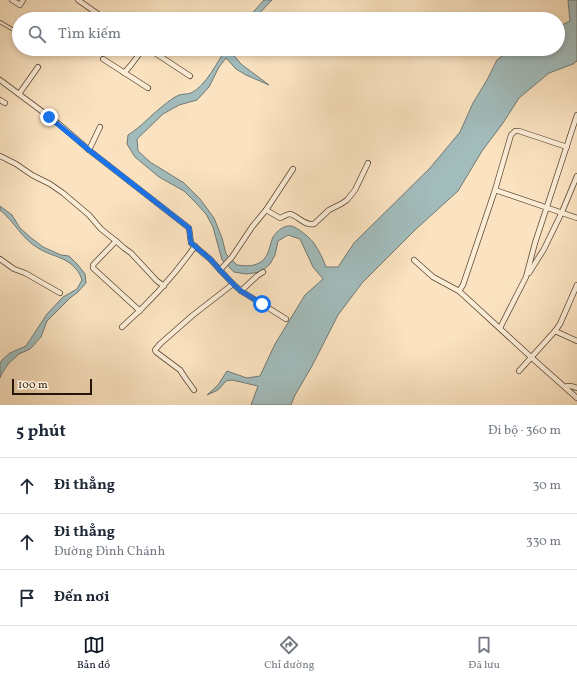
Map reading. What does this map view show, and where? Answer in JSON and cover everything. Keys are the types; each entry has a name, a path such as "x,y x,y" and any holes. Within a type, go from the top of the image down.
{"street":[{"path":"12,0 20,5 23,0"},
{"path":"78,0 95,12"},
{"path":"124,73 138,56"},
{"path":"159,56 190,76"},
{"path":"103,59 148,88"},
{"path":"19,94 38,67"},
{"path":"0,80 59,124 89,150 189,228 191,243 210,259 233,284 241,291 286,319"},
{"path":"0,100 5,103"},
{"path":"526,277 546,207 577,115"},
{"path":"89,150 100,127"},
{"path":"459,291 463,285 495,190 511,135 515,131 519,131 567,146"},
{"path":"0,156 63,192 101,228 131,253 157,281 164,286"},
{"path":"266,210 280,218 291,214 301,221 312,225 329,210 347,200 355,190 368,163"},
{"path":"220,270 231,259 293,169"},
{"path":"500,328 526,277 544,249 577,176"},
{"path":"495,190 577,218"},
{"path":"116,241 93,268 140,311"},
{"path":"122,327 164,286 195,246"},
{"path":"0,259 14,269 25,273 60,293"},
{"path":"414,260 433,278 459,291 577,398"},
{"path":"241,291 263,272"},
{"path":"194,390 180,370 155,350 193,315 233,284"},
{"path":"519,372 560,324 577,285"},
{"path":"555,331 577,340"},
{"path":"565,387 573,386 577,388"}],"lane":[{"path":"0,22 12,29"}],"water":[{"path":"264,0 272,0 261,12 253,12"},
{"path":"568,0 577,0 577,61 549,73 519,98 482,151 458,191 415,230 362,283 338,315 291,405 251,405 258,386 232,380 226,381 218,390 207,395 218,385 227,371 247,378 260,376 275,344 305,295 323,279 313,267 300,239 288,235 278,241 275,255 270,264 261,272 246,274 234,272 222,260 213,227 206,214 184,191 159,177 135,157 127,144 128,135 173,98 179,95 191,93 202,85 222,56 234,56 241,64 269,85 236,69 226,58 219,67 209,87 197,100 179,105 163,114 137,139 138,151 150,162 184,183 200,199 214,218 222,238 226,254 237,265 246,266 261,262 268,253 273,237 281,229 286,226 291,226 303,232 311,240 319,251 326,267 338,267 354,243 430,168 460,132 473,103 497,60 502,56 565,56 565,24 570,21"},
{"path":"0,206 12,215 20,228 43,247 61,255 69,256 85,274 86,283 47,321 41,337 30,349 19,354 8,364 0,378 0,364 2,360 10,353 26,346 47,314 63,297 77,289 82,280 77,270 68,262 43,251 27,240 10,219 0,210"}],"route":[{"path":"49,117 189,228 191,243 210,259 241,291 262,304"}]}
